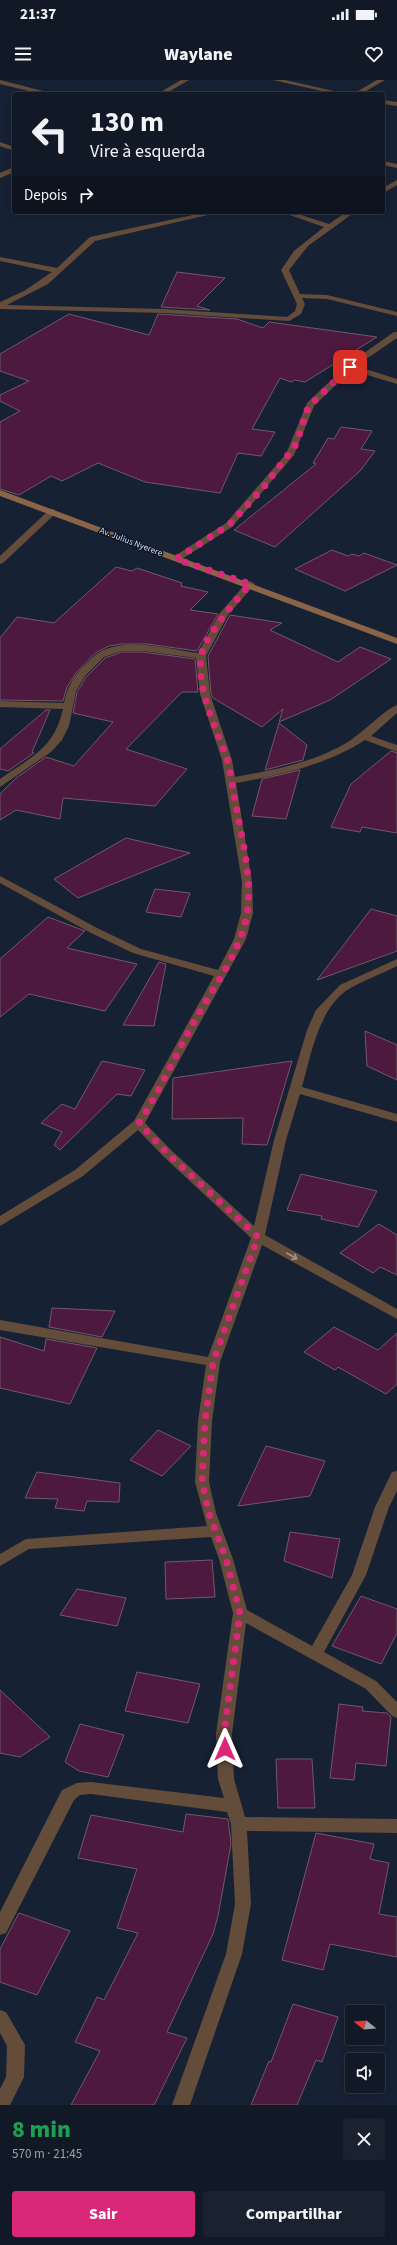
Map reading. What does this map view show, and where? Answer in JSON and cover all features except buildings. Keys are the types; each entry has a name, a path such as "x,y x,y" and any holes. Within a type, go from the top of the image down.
{"main road":[{"name":"Av. Julius Nyerere","path":"0,493 176,559 250,584 397,641"}],"street":[{"path":"164,92 186,80"},
{"path":"276,80 334,92"},
{"path":"360,92 382,80"},
{"path":"0,82 41,92"},
{"path":"385,102 397,104"},
{"path":"0,144 12,148"},
{"path":"385,163 397,166"},
{"path":"0,176 12,169"},
{"path":"385,190 397,182"},
{"path":"0,306 27,293 59,271 93,239 208,214"},
{"path":"292,214 330,226"},
{"path":"0,306 164,312 289,319 298,312 301,304 298,296 289,285 285,270 288,264 310,242 348,214"},
{"path":"0,259 59,271"},
{"path":"298,296 327,297 397,314"},
{"path":"176,559 229,525 263,488 297,443 306,412 310,405 350,367 397,334"},
{"path":"350,367 397,382"},
{"path":"0,561 52,512"},
{"path":"0,1222 79,1173 139,1123 152,1102 240,938 247,913 247,882 227,760 205,694 201,656 224,614 250,584"},
{"path":"0,784 47,750 58,738 64,726 72,691 81,674 101,655 112,649 142,648 201,656"},
{"path":"0,704 69,706"},
{"path":"231,781 274,774 298,766 363,736 397,708"},
{"path":"363,736 397,749"},
{"path":"0,879 95,931 137,951 221,974"},
{"path":"181,2105 234,1954 243,1904 239,1824 226,1779 224,1734 240,1613 226,1559 209,1513 202,1482 205,1421 213,1362 258,1237 280,1140 297,1089 313,1030 322,1010 344,987 397,962"},
{"path":"297,1089 397,1118"},
{"path":"139,1123 167,1153 258,1237 397,1316"},
{"path":"0,1325 213,1362"},
{"path":"315,1655 359,1575 382,1507 397,1476"},
{"path":"0,1561 26,1544 215,1532"},
{"path":"240,1613 371,1685 397,1712"},
{"path":"0,1928 68,1795 77,1789 91,1788 233,1806"},
{"path":"239,1824 397,1826"},
{"path":"0,2017 16,2045 15,2077 1,2105"}],"route":[{"path":"225,1749 224,1734 240,1613 226,1559 209,1513 202,1482 205,1421 213,1362 238,1288 258,1237 211,1191 167,1153 139,1123 227,965 240,938 247,913 247,882 231,781 227,760 218,737 205,694 201,656 224,614 250,584 176,559 229,525 263,488 290,455 297,443 306,412 310,405 327,387 350,367"}]}
